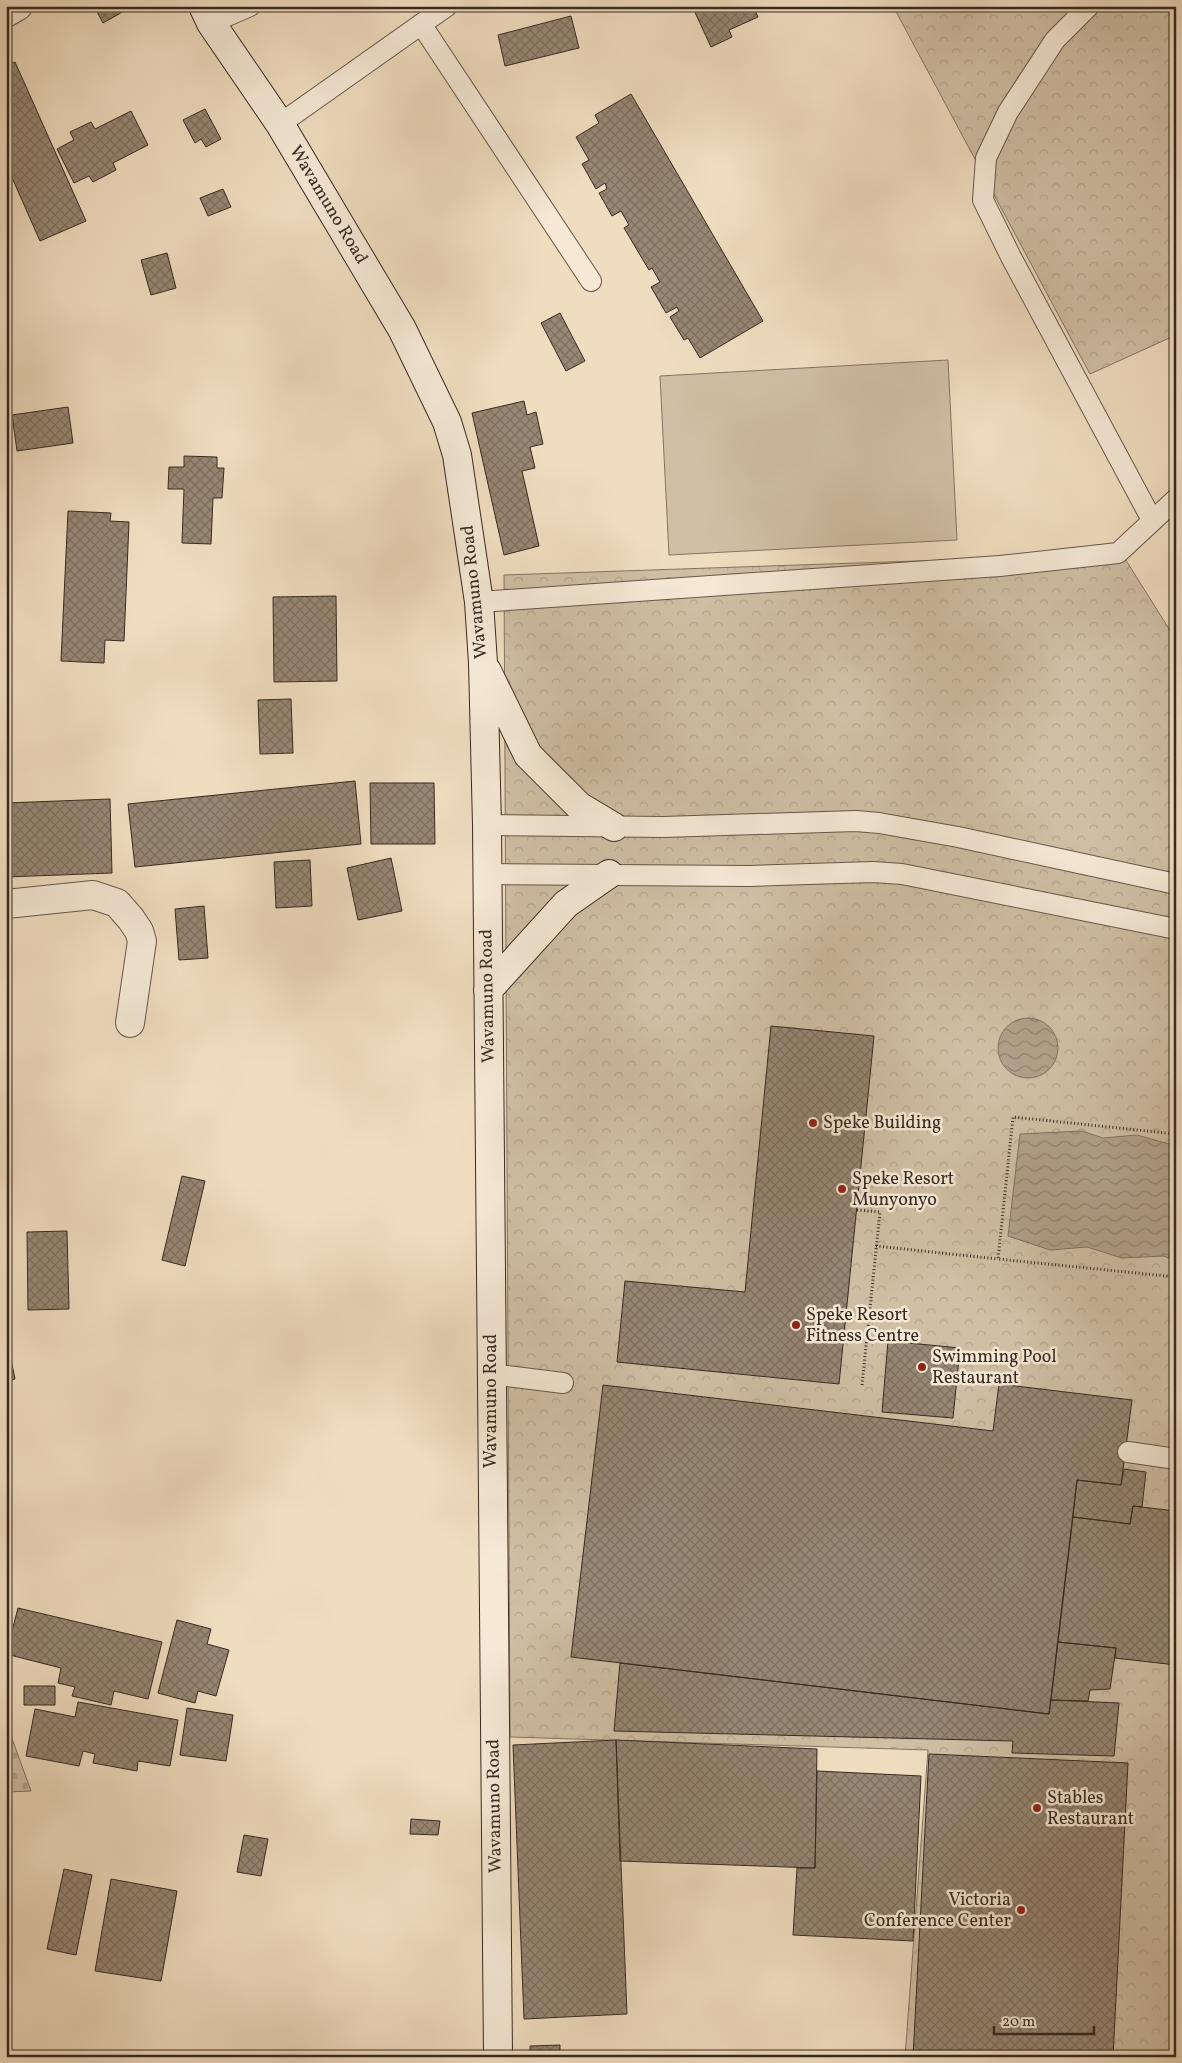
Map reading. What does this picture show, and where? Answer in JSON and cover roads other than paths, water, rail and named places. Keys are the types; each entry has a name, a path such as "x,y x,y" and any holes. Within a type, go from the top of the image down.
{"main road":[{"path":"6,13 18,6"},
{"name":"Wavamuno Road","path":"207,15 280,124 402,330 447,422 458,455 479,602 483,663 487,825 498,2057"},
{"path":"483,663 528,755 579,806 614,827"},
{"path":"488,990 566,904 609,874"},
{"path":"6,904 93,895 117,903 139,931 142,942 130,1023"}],"lane":[{"path":"207,15 250,6"},
{"path":"280,124 447,6"},
{"path":"1089,6 1055,40 1008,112 986,158 983,200 1011,257 1152,520"},
{"path":"422,24 591,281"},
{"path":"479,602 1000,566 1118,553 1176,499"},
{"path":"487,825 614,827 856,821 879,823 958,837 1176,884"},
{"path":"486,874 749,876 873,872 902,874 1176,929"},
{"path":"491,1374 563,1383"},
{"path":"1128,1452 1176,1459"}],"water":[{"path":"1028,1018 1045,1023 1053,1031 1058,1048 1053,1065 1045,1073 1028,1078 1011,1073 1003,1065 998,1048 1003,1031 1011,1023"},
{"path":"1082,1131 1103,1138 1137,1135 1176,1146 1176,1261 1164,1256 1122,1258 1087,1247 1050,1250 1008,1236 1020,1134"}],"place":[{"name":"Speke Building","path":"813,1123"},
{"name":"Speke Resort Munyonyo","path":"842,1189"},
{"name":"Speke Resort Fitness Centre","path":"796,1325"},
{"name":"Swimming Pool Restaurant","path":"922,1367"},
{"name":"Stables Restaurant","path":"1037,1808"},
{"name":"Victoria Conference Center","path":"1021,1910"}]}
